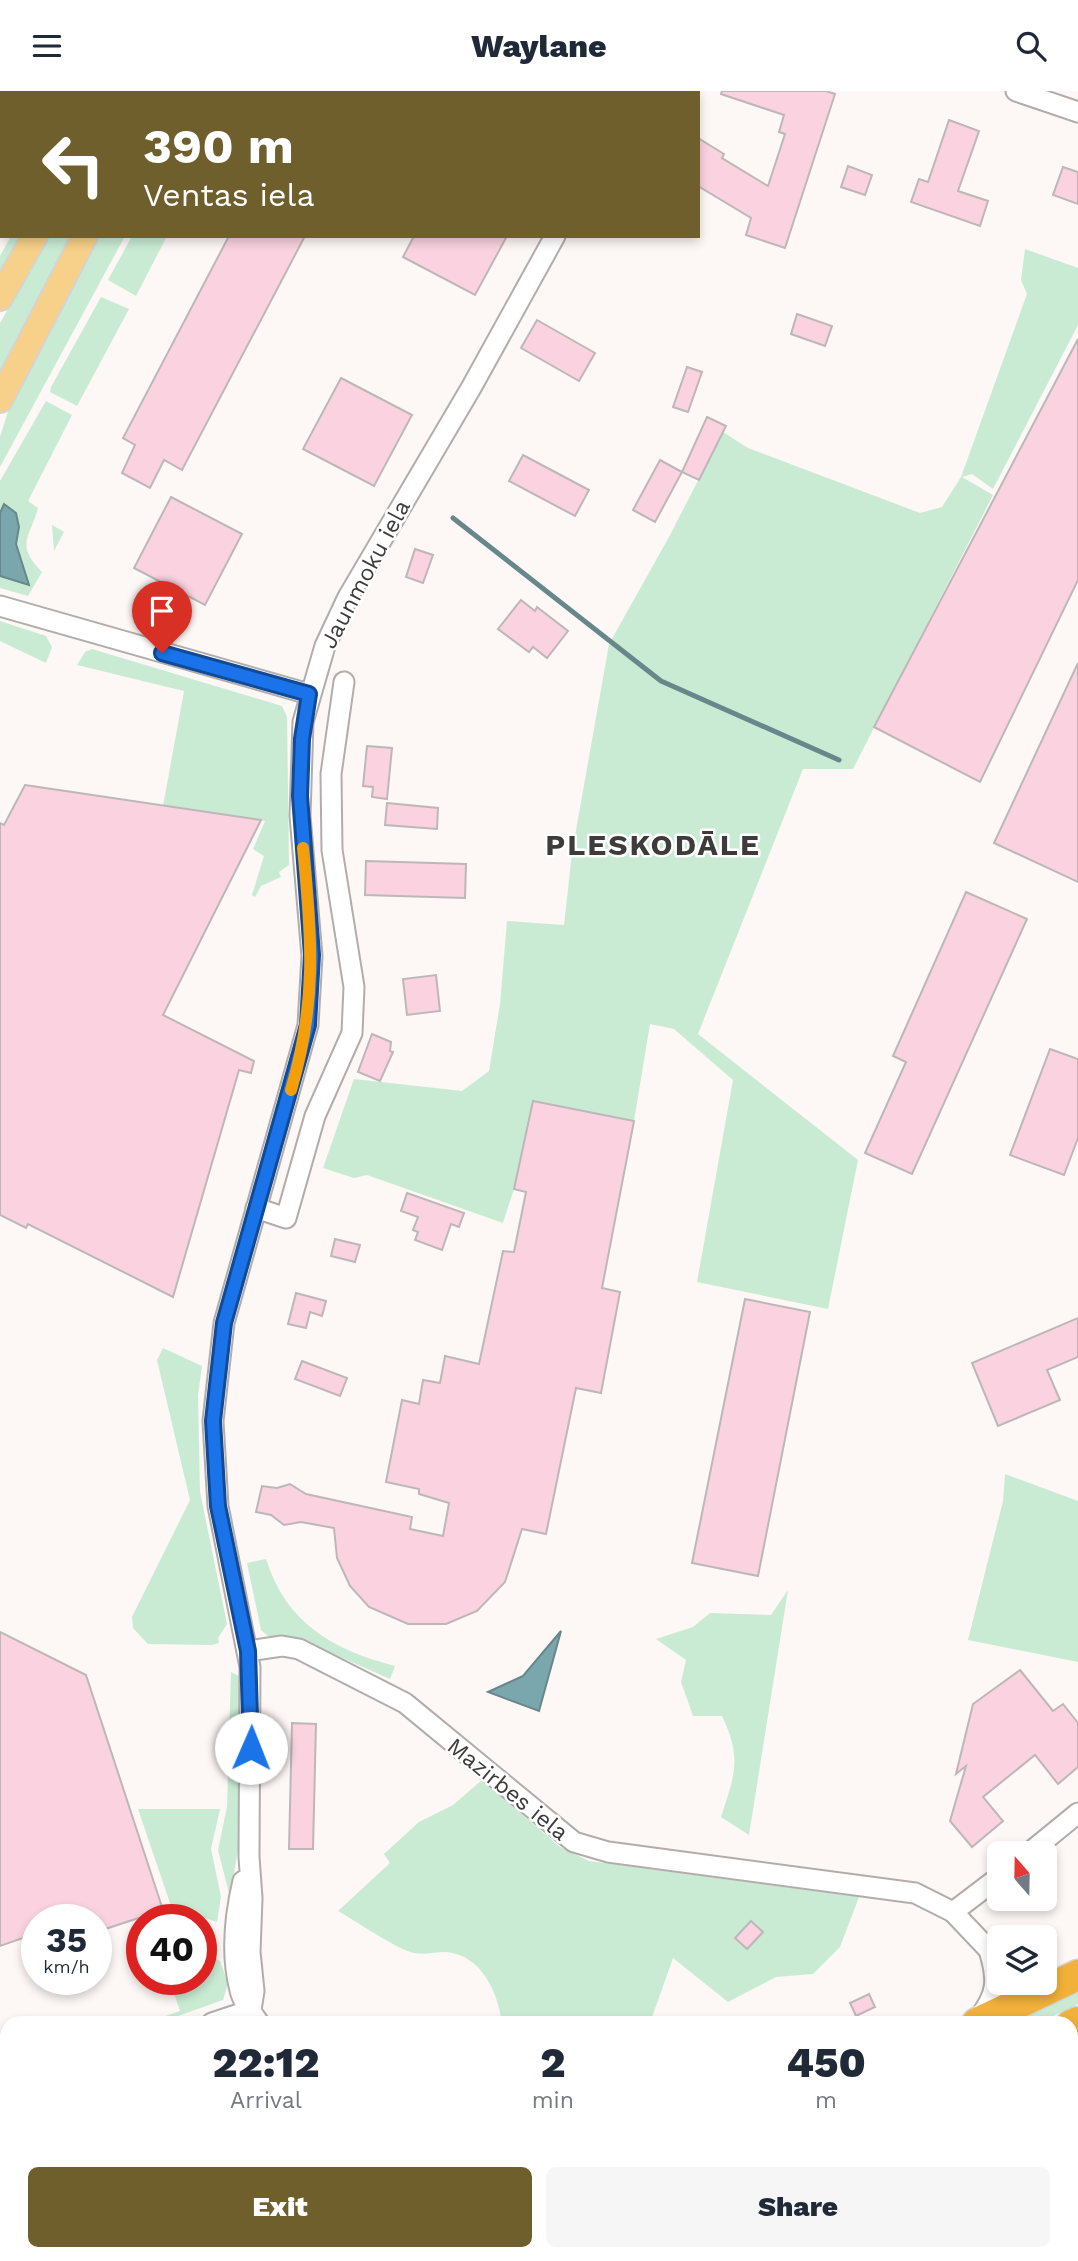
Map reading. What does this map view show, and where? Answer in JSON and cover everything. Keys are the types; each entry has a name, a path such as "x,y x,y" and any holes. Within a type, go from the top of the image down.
{"highway":[{"path":"991,2016 1078,1974"}],"main road":[{"path":"0,298 34,238"},
{"path":"1,401 84,238"}],"street":[{"path":"1016,91 1078,112"},
{"name":"Jaunmoku iela","path":"255,2016 240,1993 236,1932 249,1857 251,1693 248,1651 218,1506 213,1421 224,1323 308,1025 312,955 300,756 309,694 325,646 348,597 471,389 554,238"},
{"path":"0,606 309,694"},
{"name":"Jaunmoku iela","path":"256,1208 286,1218 315,1116 352,1034 354,987 332,850 331,774 344,682"},
{"path":"304,853 332,850"},
{"name":"Mazirbes iela","path":"248,1651 282,1646 299,1649 405,1703 574,1842 608,1852 915,1893 953,1912 987,1946"},
{"path":"1044,1841 1078,1813"},
{"path":"953,1912 987,1886"},
{"path":"1057,1976 1078,1974"},
{"path":"981,2016 990,2005 993,1995"}],"green space":[{"path":"10,238 21,238 0,275 0,256"},
{"path":"48,238 69,238 0,376 0,323"},
{"path":"97,238 124,238 0,467 0,437 11,402"},
{"path":"131,238 166,238 136,296 108,280"},
{"path":"1025,249 1078,268 1078,325 993,489 972,474 962,477 993,495 853,769 803,769 698,1034 858,1160 828,1309 697,1282 733,1080 674,1029 650,1024 634,1121 533,1102 514,1189 503,1223 367,1175 354,1178 323,1168 354,1079 462,1091 489,1071 500,1004 507,921 564,925 572,853 609,644 669,537 723,432 748,448 920,513 942,507 961,477 1027,294 1021,280"},
{"path":"101,297 129,309 77,406 50,392 51,387"},
{"path":"46,401 72,415 28,501 38,508 27,547 42,572 28,596 0,588 0,481"},
{"path":"52,525 64,532 54,551"},
{"path":"0,621 46,636 52,647 46,663 0,641"},
{"path":"92,649 282,706 287,717 289,865 279,872 281,877 261,886 255,897 252,895 264,856 253,849 265,821 163,806 184,691 77,665 85,652"},
{"path":"163,1348 202,1366 198,1395 200,1492 227,1624 218,1638 219,1643 212,1645 148,1644 133,1628 132,1617 190,1500 157,1360"},
{"path":"1005,1474 1078,1501 1078,1662 968,1640 1003,1501"},
{"path":"266,1559 275,1581 299,1617 315,1631 351,1652 395,1666 390,1679 304,1641 268,1636 261,1630 247,1563"},
{"path":"788,1590 749,1835 721,1817 734,1766 732,1743 722,1716 693,1716 681,1682 686,1660 656,1639 693,1627 710,1613 771,1615"},
{"path":"231,1672 239,1676 242,1686 239,1843 230,1897 218,1850 227,1807"},
{"path":"482,1780 560,1847 589,1861 859,1897 840,1947 813,1974 776,1977 728,2002 673,1958 652,2016 501,2016 497,2000 486,1977 469,1960 446,1952 414,1953 387,1941 338,1911 390,1863 384,1854 419,1822 453,1805"},
{"path":"138,1809 220,1809 211,1849 221,1897 217,1922 217,1904 170,1904"},
{"path":"217,1960 220,1961 228,1983 223,2000 178,2016 166,2016 180,2011 174,1995 217,1995"},
{"path":"1078,1987 1078,2004 1053,2016 1018,2016"}],"water":[{"path":"4,504 16,513 19,527 16,544 29,585 0,576 0,513"},
{"path":"561,1631 539,1711 488,1692 523,1676"}],"building":[{"path":"722,91 826,91 835,94 785,248 746,235 751,218 700,187 700,139 724,154 722,158 768,186 785,134 779,132 784,115 721,94"},
{"path":"949,120 979,131 958,191 988,201 980,226 911,202 919,179 928,182"},
{"path":"848,166 872,175 865,195 841,187"},
{"path":"1063,167 1078,172 1078,204 1053,195"},
{"path":"228,238 304,238 182,470 164,460 150,488 122,473 135,445 123,438"},
{"path":"413,238 506,238 475,295 403,257"},
{"path":"797,314 832,326 825,346 791,334"},
{"path":"537,320 595,353 579,381 521,348"},
{"path":"1078,339 1078,580 980,782 874,727"},
{"path":"687,367 702,372 688,412 673,407"},
{"path":"341,378 412,415 374,486 303,449"},
{"path":"707,417 726,426 699,480 682,472"},
{"path":"523,455 589,490 575,516 509,481"},
{"path":"660,460 682,472 655,522 633,510"},
{"path":"171,497 242,534 205,605 134,568"},
{"path":"415,549 433,555 423,583 406,577"},
{"path":"521,600 535,611 537,607 568,631 547,658 533,647 529,652 498,629"},
{"path":"1078,663 1078,882 994,843"},
{"path":"367,746 392,748 387,799 372,797 373,787 363,786"},
{"path":"25,785 261,820 163,1015 254,1061 251,1073 239,1070 173,1297 28,1224 26,1228 0,1215 0,823 4,825"},
{"path":"387,803 438,808 437,829 385,825"},
{"path":"366,861 466,864 465,898 365,895"},
{"path":"966,892 1027,919 912,1174 865,1153 906,1062 893,1056"},
{"path":"436,975 440,1011 407,1015 403,979"},
{"path":"372,1034 391,1042 390,1051 393,1052 380,1081 358,1072"},
{"path":"1050,1049 1078,1059 1078,1138 1064,1175 1010,1155"},
{"path":"533,1101 634,1121 602,1288 620,1292 601,1393 576,1388 546,1534 522,1529 505,1582 477,1611 446,1624 408,1624 369,1607 350,1586 337,1558 334,1528 301,1522 284,1525 271,1515 256,1512 262,1486 277,1488 290,1484 306,1494 412,1517 410,1529 443,1536 449,1503 419,1494 419,1489 386,1482 402,1400 419,1404 423,1380 440,1383 445,1356 479,1364 503,1251 514,1252 526,1192 514,1189"},
{"path":"407,1193 464,1213 459,1227 451,1224 442,1250 415,1240 418,1232 413,1230 418,1217 401,1211"},
{"path":"335,1239 360,1245 355,1262 331,1256"},
{"path":"296,1293 326,1301 322,1316 310,1312 306,1328 288,1324"},
{"path":"745,1299 810,1312 758,1576 692,1563"},
{"path":"1078,1318 1078,1357 1047,1370 1060,1400 998,1426 972,1363"},
{"path":"302,1361 347,1378 340,1396 295,1379"},
{"path":"0,1632 86,1675 161,1904 126,1904 126,1922 112,1927 112,1904 21,1904 21,1939 0,1946"},
{"path":"1020,1670 1053,1711 1063,1704 1078,1723 1078,1767 1058,1784 1035,1755 983,1797 1003,1821 972,1847 950,1821 966,1766 956,1774 973,1704"},
{"path":"292,1723 316,1724 313,1849 289,1849"},
{"path":"751,1921 763,1932 747,1949 735,1938"},
{"path":"869,1994 875,2007 856,2016 850,2003"}],"waterway":[{"path":"453,518 661,681 839,760"}],"slow traffic":[{"path":"291,1090 308,1025 312,978 303,848"}],"district":[{"name":"PLESKODĀLE","path":"653,845"}],"route":[{"path":"162,653 309,694 300,756 300,816 312,955 308,1025 303,1051 224,1323 218,1356 213,1421 218,1506 248,1651 251,1748"}]}
